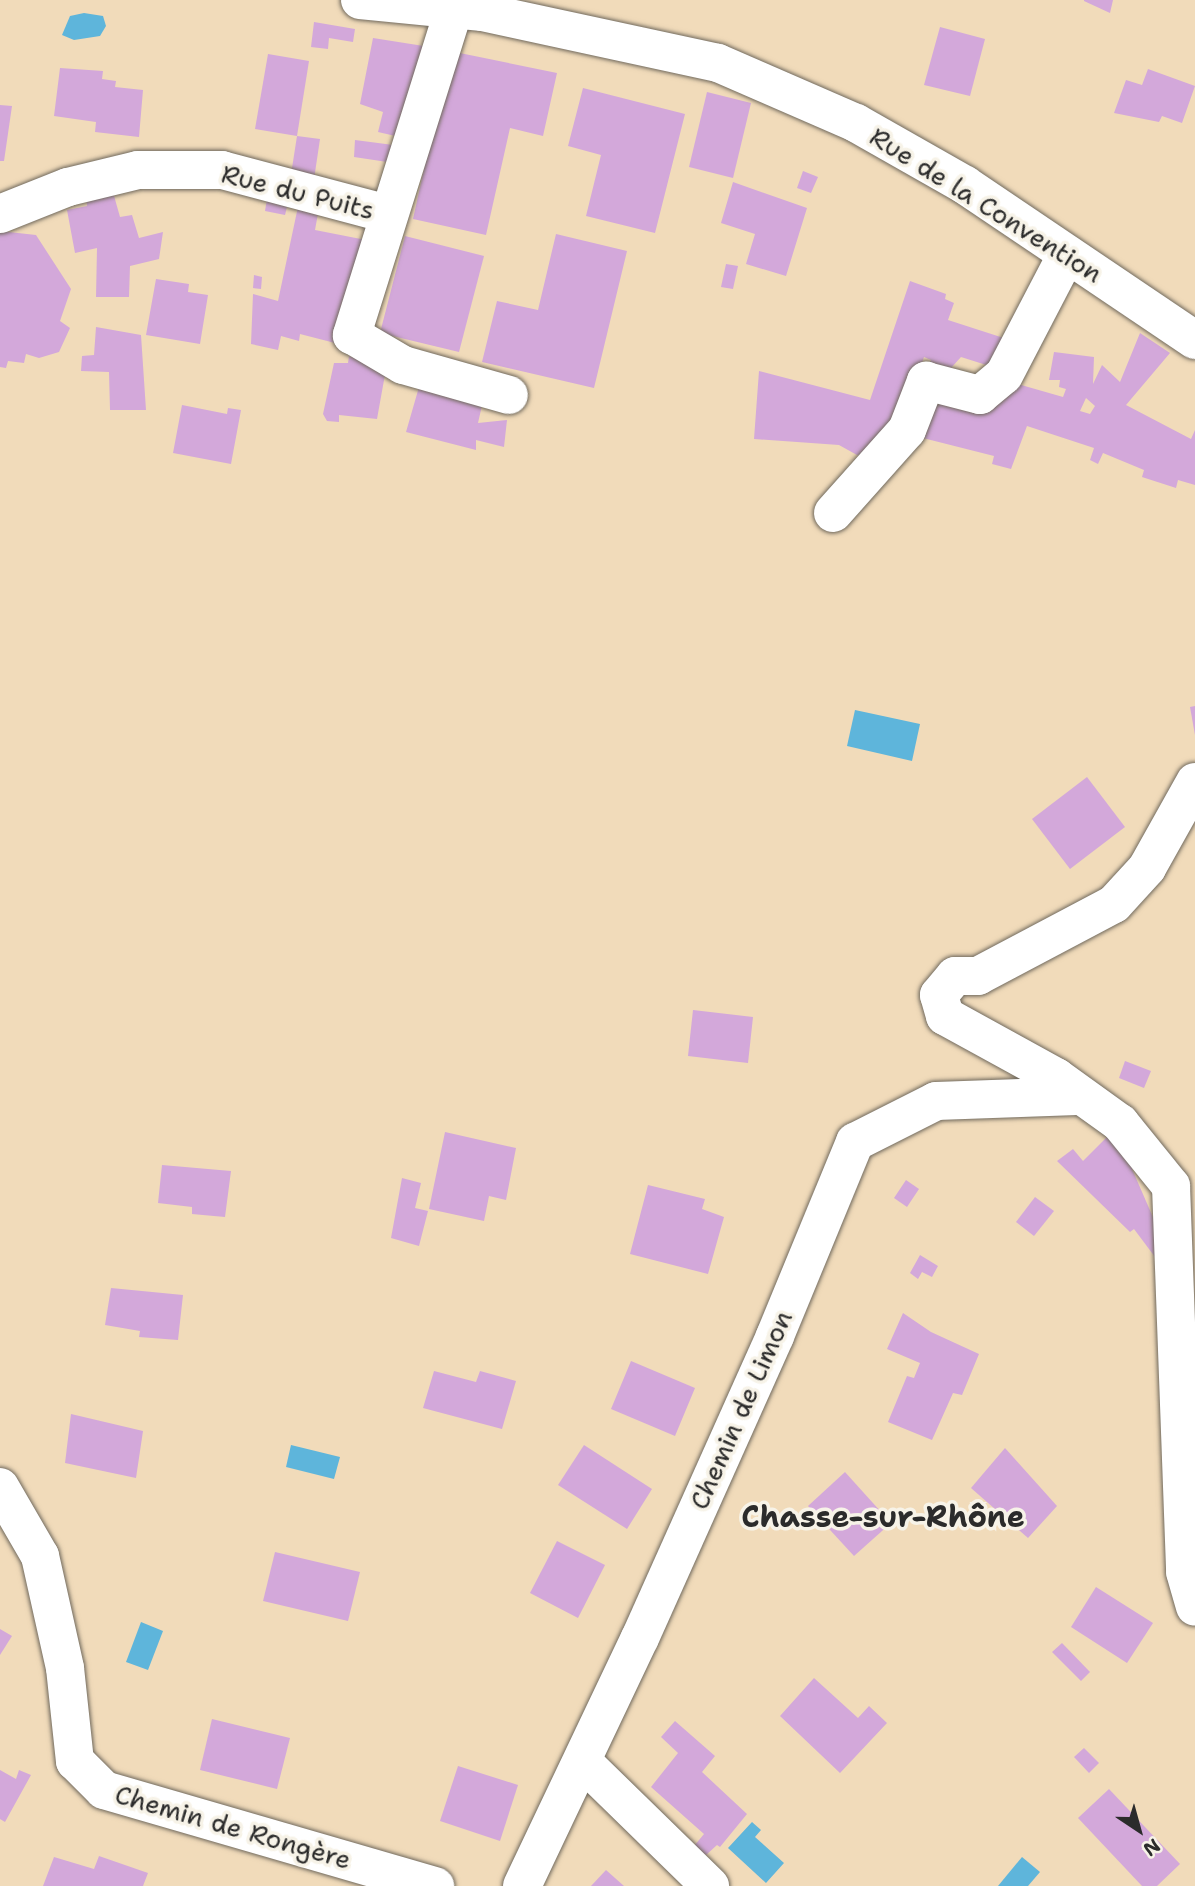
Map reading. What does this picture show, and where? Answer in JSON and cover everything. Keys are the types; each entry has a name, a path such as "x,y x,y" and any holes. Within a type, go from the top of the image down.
{"street":[{"name":"Rue de la Convention","path":"360,0 454,9 718,63 856,123 965,185 1195,340"},
{"name":"Rue du Puits","path":"0,215 68,187 138,170 222,170 387,214 454,9"},
{"path":"387,214 352,335 403,365 509,396"},
{"path":"833,513 907,430 926,381 980,395 1004,375 1068,254"},
{"path":"1195,782 1147,868 1114,904 978,976 955,976 939,995 945,1016 1056,1077 1077,1096 1120,1123 1171,1186 1185,1572 1195,1607"},
{"name":"Chemin de Limon","path":"522,1886 775,1336 855,1142 936,1101 1077,1096"},
{"name":"Chemin de Rongère","path":"0,1487 40,1556 65,1668 75,1761 104,1790 435,1886"},
{"path":"582,1760 710,1886"}],"water":[{"path":"84,13 103,16 106,26 100,36 74,40 62,35 70,16"},
{"path":"855,710 920,724 912,761 847,746"},
{"path":"291,1445 340,1457 334,1479 286,1467"},
{"path":"141,1622 163,1631 148,1670 126,1662"},
{"path":"752,1822 761,1830 755,1837 784,1863 766,1883 728,1848"},
{"path":"1022,1857 1040,1872 1028,1886 998,1886"}],"building":[{"path":"1084,0 1113,0 1110,13 1084,1"},
{"path":"314,22 355,29 353,42 329,38 328,49 311,47"},
{"path":"940,27 985,39 970,96 924,85"},
{"path":"373,38 430,47 404,138 378,132 383,112 360,104"},
{"path":"450,51 557,73 543,136 510,128 486,235 413,219"},
{"path":"268,54 309,61 297,136 255,129"},
{"path":"60,68 103,71 102,79 116,81 115,87 143,90 139,137 95,132 96,122 54,116"},
{"path":"1148,69 1195,86 1182,123 1162,116 1159,122 1114,113 1126,80 1142,85"},
{"path":"583,88 685,114 655,233 586,216 601,155 568,146"},
{"path":"707,92 751,103 733,178 689,167"},
{"path":"0,105 12,106 4,161 0,161"},
{"path":"297,136 320,139 313,186 290,181"},
{"path":"355,140 401,146 394,163 354,157"},
{"path":"803,171 818,177 811,193 797,188"},
{"path":"733,182 807,208 786,276 746,264 755,234 721,223"},
{"path":"111,185 120,217 132,215 139,238 163,232 159,259 130,266 129,297 96,297 97,248 75,253 67,210 87,206 86,192"},
{"path":"268,193 289,199 285,215 265,211"},
{"path":"299,202 319,208 315,230 371,241 335,343 300,334 299,341 281,336 278,350 251,344 253,294 278,301"},
{"path":"0,231 36,235 71,289 60,321 70,328 59,352 39,358 26,354 24,363 8,361 6,368 0,367"},
{"path":"556,234 627,251 594,388 482,362 497,301 538,310"},
{"path":"405,236 484,256 459,352 380,333"},
{"path":"726,264 738,266 733,289 721,287"},
{"path":"254,275 262,277 261,289 253,288"},
{"path":"156,279 189,284 188,292 208,295 200,344 146,335"},
{"path":"910,281 946,294 945,299 954,303 948,320 1013,341 999,369 961,357 950,369 941,365 937,375 926,373 931,360 924,357 900,426 878,451 857,455 839,445 754,439 759,371 870,400"},
{"path":"96,327 141,335 146,410 110,410 109,372 81,371 82,356 94,355"},
{"path":"1140,333 1170,353 1126,405 1191,439 1195,430 1195,485 1178,480 1176,488 1142,477 1144,470 1103,453 1098,464 1090,460 1094,448 1027,426 1011,469 992,464 994,456 911,435 939,394 1007,381 1063,397 1066,389 1059,387 1060,380 1049,380 1054,352 1094,357 1093,384 1102,365 1120,382","holes":["1086,398 1095,406 1090,414 1080,411"]},
{"path":"349,356 386,369 377,419 339,415 339,422 327,421 323,414 334,363 348,363"},
{"path":"419,387 483,401 478,423 507,420 504,447 476,440 476,450 406,432"},
{"path":"182,405 227,414 228,408 241,410 231,464 173,453"},
{"path":"1195,706 1195,735 1190,707"},
{"path":"1087,777 1125,827 1070,869 1032,819"},
{"path":"693,1010 753,1017 748,1063 688,1056"},
{"path":"1125,1061 1151,1071 1144,1088 1119,1078"},
{"path":"1113,1131 1141,1163 1132,1169 1159,1231 1155,1257 1134,1229 1130,1232 1057,1161 1073,1149 1083,1161"},
{"path":"445,1132 516,1148 506,1200 489,1196 484,1221 429,1209"},
{"path":"162,1165 231,1171 225,1217 192,1214 192,1207 158,1203"},
{"path":"402,1178 421,1183 415,1208 428,1211 419,1246 391,1238"},
{"path":"906,1180 919,1189 907,1207 894,1198"},
{"path":"648,1185 705,1199 702,1209 724,1217 708,1274 630,1254"},
{"path":"1035,1197 1054,1211 1034,1236 1016,1222"},
{"path":"920,1255 938,1266 932,1277 922,1272 918,1279 910,1273"},
{"path":"111,1288 183,1295 178,1340 139,1337 140,1331 105,1325"},
{"path":"903,1313 931,1332 979,1354 962,1395 953,1393 932,1440 888,1422 907,1376 914,1378 920,1363 887,1349"},
{"path":"631,1361 695,1388 675,1436 611,1409"},
{"path":"434,1371 476,1382 480,1371 516,1381 502,1429 423,1408"},
{"path":"71,1414 143,1431 136,1478 65,1463"},
{"path":"584,1445 652,1489 627,1529 558,1485"},
{"path":"1005,1448 1057,1506 1028,1538 971,1488"},
{"path":"845,1472 891,1523 854,1556 808,1506"},
{"path":"557,1541 605,1565 578,1618 530,1593"},
{"path":"275,1552 360,1572 348,1621 263,1601"},
{"path":"1096,1587 1153,1623 1127,1663 1071,1627"},
{"path":"0,1629 12,1636 0,1655"},
{"path":"1062,1643 1090,1672 1081,1681 1052,1652"},
{"path":"814,1678 858,1718 869,1706 887,1723 840,1773 780,1716"},
{"path":"212,1719 290,1738 277,1789 200,1770"},
{"path":"675,1721 715,1756 702,1772 747,1814 720,1847 717,1845 706,1855 694,1846 704,1834 651,1787 678,1753 661,1737"},
{"path":"1084,1748 1099,1763 1089,1773 1074,1757"},
{"path":"458,1766 518,1785 500,1841 440,1821"},
{"path":"0,1770 16,1779 19,1770 31,1775 5,1822 0,1819"},
{"path":"1109,1789 1180,1864 1157,1886 1142,1886 1078,1818"},
{"path":"99,1856 148,1873 143,1886 43,1886 54,1857 94,1869"},
{"path":"606,1870 624,1886 591,1886"}],"district":[{"name":"Chasse-sur-Rhône","path":"883,1517"}]}
